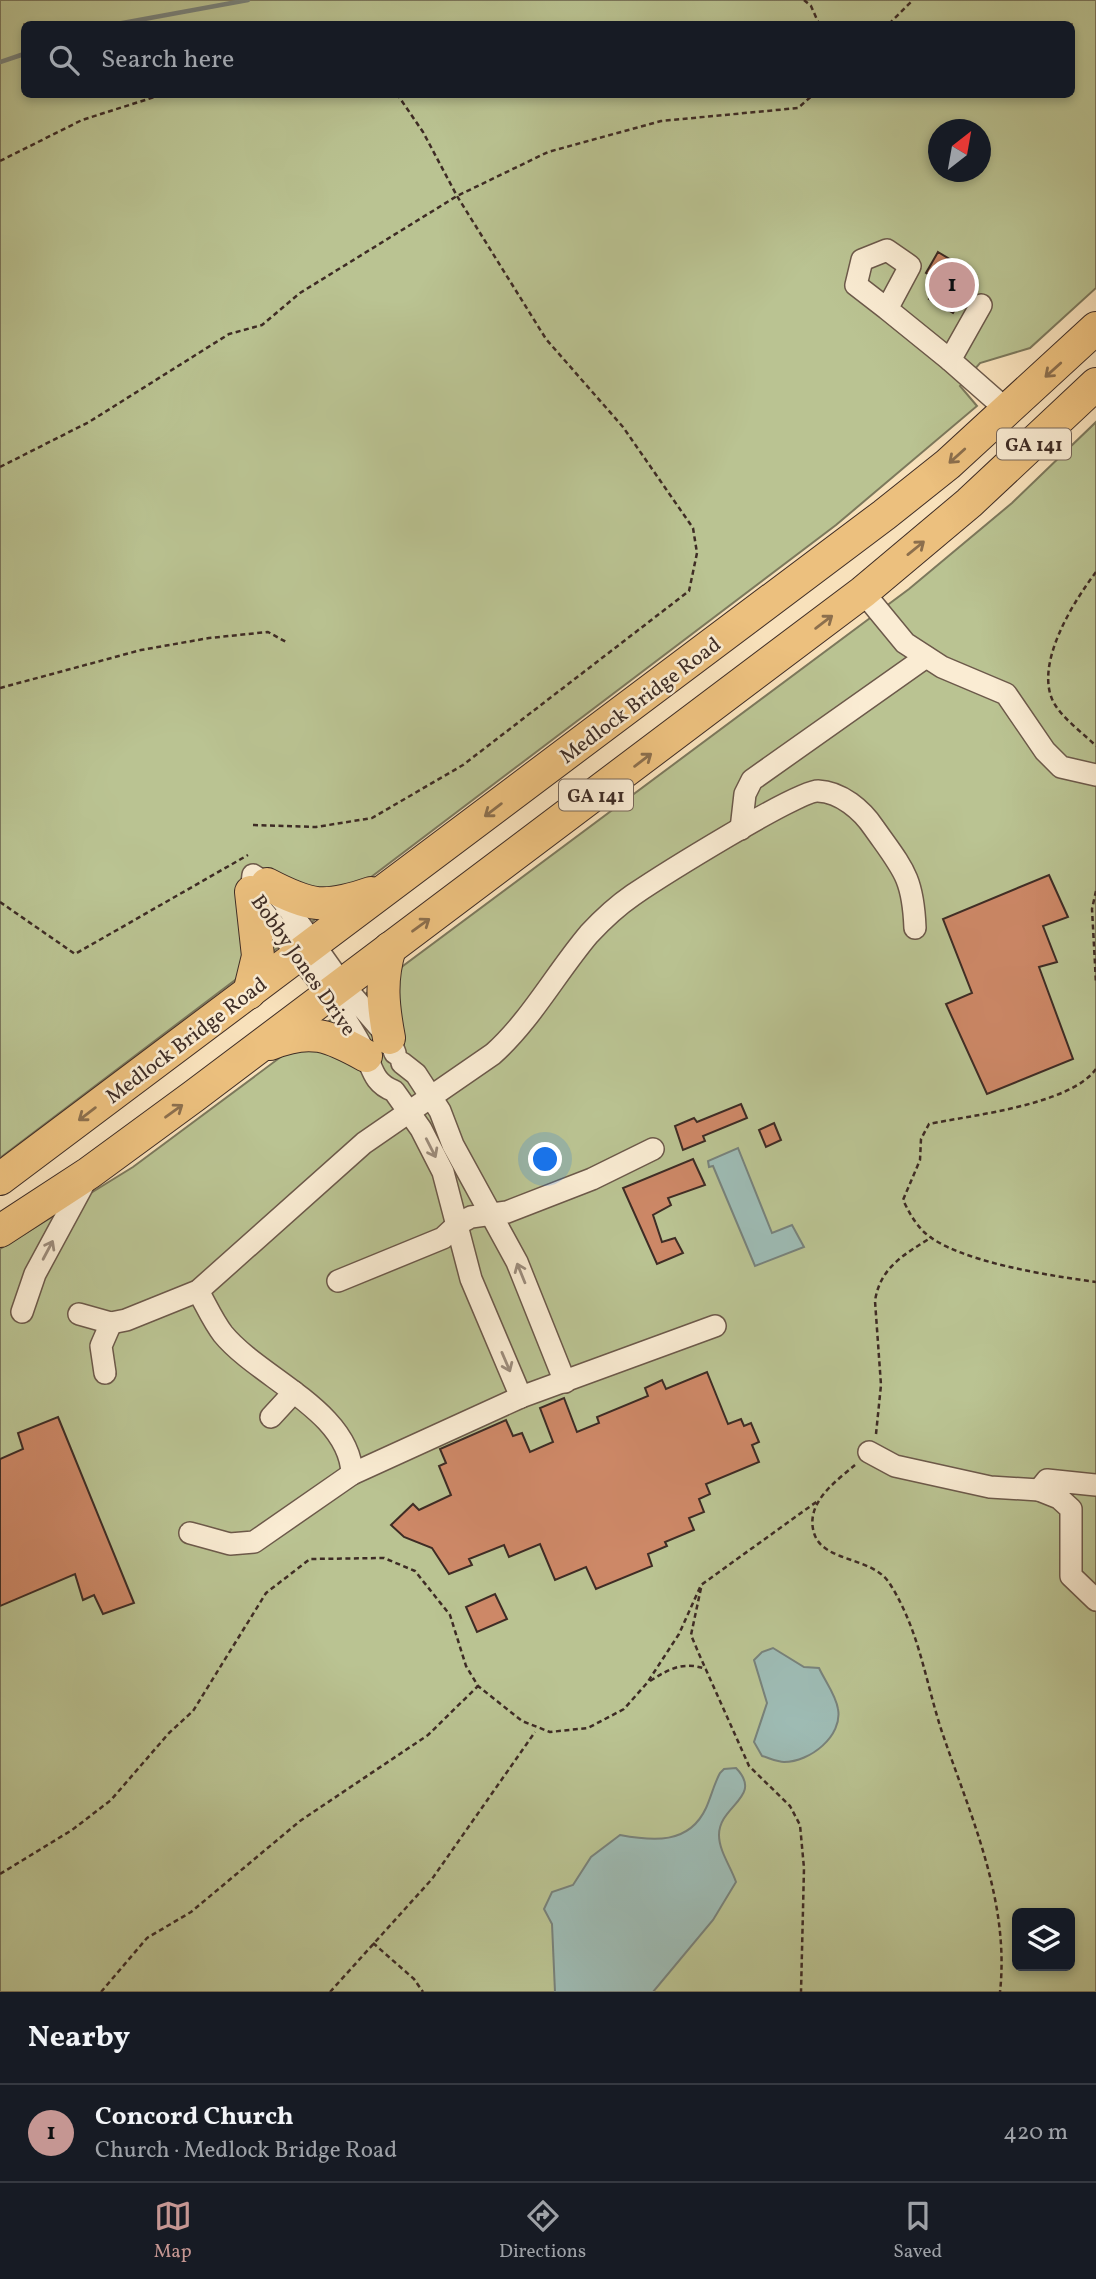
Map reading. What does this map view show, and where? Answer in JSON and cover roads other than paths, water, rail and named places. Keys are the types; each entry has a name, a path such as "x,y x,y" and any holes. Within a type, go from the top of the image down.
{"highway":[{"name":"Medlock Bridge Road","path":"0,1179 884,515 1008,411 1096,328"},
{"name":"GA 141","path":"0,1231 89,1173 253,1052 863,592 988,486 1096,384"},
{"path":"249,993 258,956 259,888 329,906 392,886"},
{"path":"253,1052 279,1040 316,1034 394,1057 382,999 385,964 390,948"}],"lane":[{"path":"950,360 981,305"},
{"path":"887,309 1008,411"},
{"path":"863,592 905,643 942,667 1006,694 1045,751 1061,767 1096,775"},
{"path":"741,830 745,793 752,780 926,657"},
{"path":"79,1314 111,1323 126,1320 198,1291 364,1143 512,1038 590,934 608,915 632,896 783,803 817,790 845,799 866,816 906,873 914,894 915,928"},
{"name":"Bobby Jones Drive","path":"259,888 335,990 430,1095 489,1215 517,1262 565,1382"},
{"name":"Bobby Jones Drive","path":"335,990 394,1057"},
{"name":"Bobby Jones Drive","path":"394,1057 381,1064 393,1082 394,1091 432,1148 458,1224 471,1279 521,1397"},
{"path":"338,1280 443,1238 458,1224 471,1217 507,1212 592,1179 653,1149"},
{"path":"22,1312 35,1274 89,1173"},
{"path":"198,1291 223,1334 293,1392 340,1438 352,1455 352,1474"},
{"path":"105,1373 101,1346 111,1323"},
{"path":"190,1533 230,1544 254,1542 352,1474 521,1397 715,1326"},
{"path":"271,1416 293,1392"},
{"path":"869,1452 895,1466 990,1487 1039,1490 1066,1502 1072,1514 1071,1576 1096,1600"},
{"path":"1039,1490 1047,1480 1096,1485"},
{"path":"1072,1525 1096,1493"}],"water":[{"path":"738,1148 772,1233 792,1225 804,1247 755,1266 713,1166 709,1167 708,1161"},
{"path":"773,1648 804,1667 819,1668 833,1693 838,1709 838,1719 830,1738 814,1752 794,1761 782,1762 762,1756 754,1742 767,1703 754,1660 762,1652"},
{"path":"736,1768 743,1778 743,1794 726,1816 719,1835 723,1853 736,1882 713,1920 653,1992 555,1992 552,1924 544,1909 552,1892 573,1885 591,1857 620,1835 645,1839 669,1838 690,1829 706,1808 720,1773 724,1769"}],"waterway":[{"path":"133,21 248,0"},
{"path":"0,62 21,55"}],"place":[{"name":"Concord Church","path":"952,285"}]}
